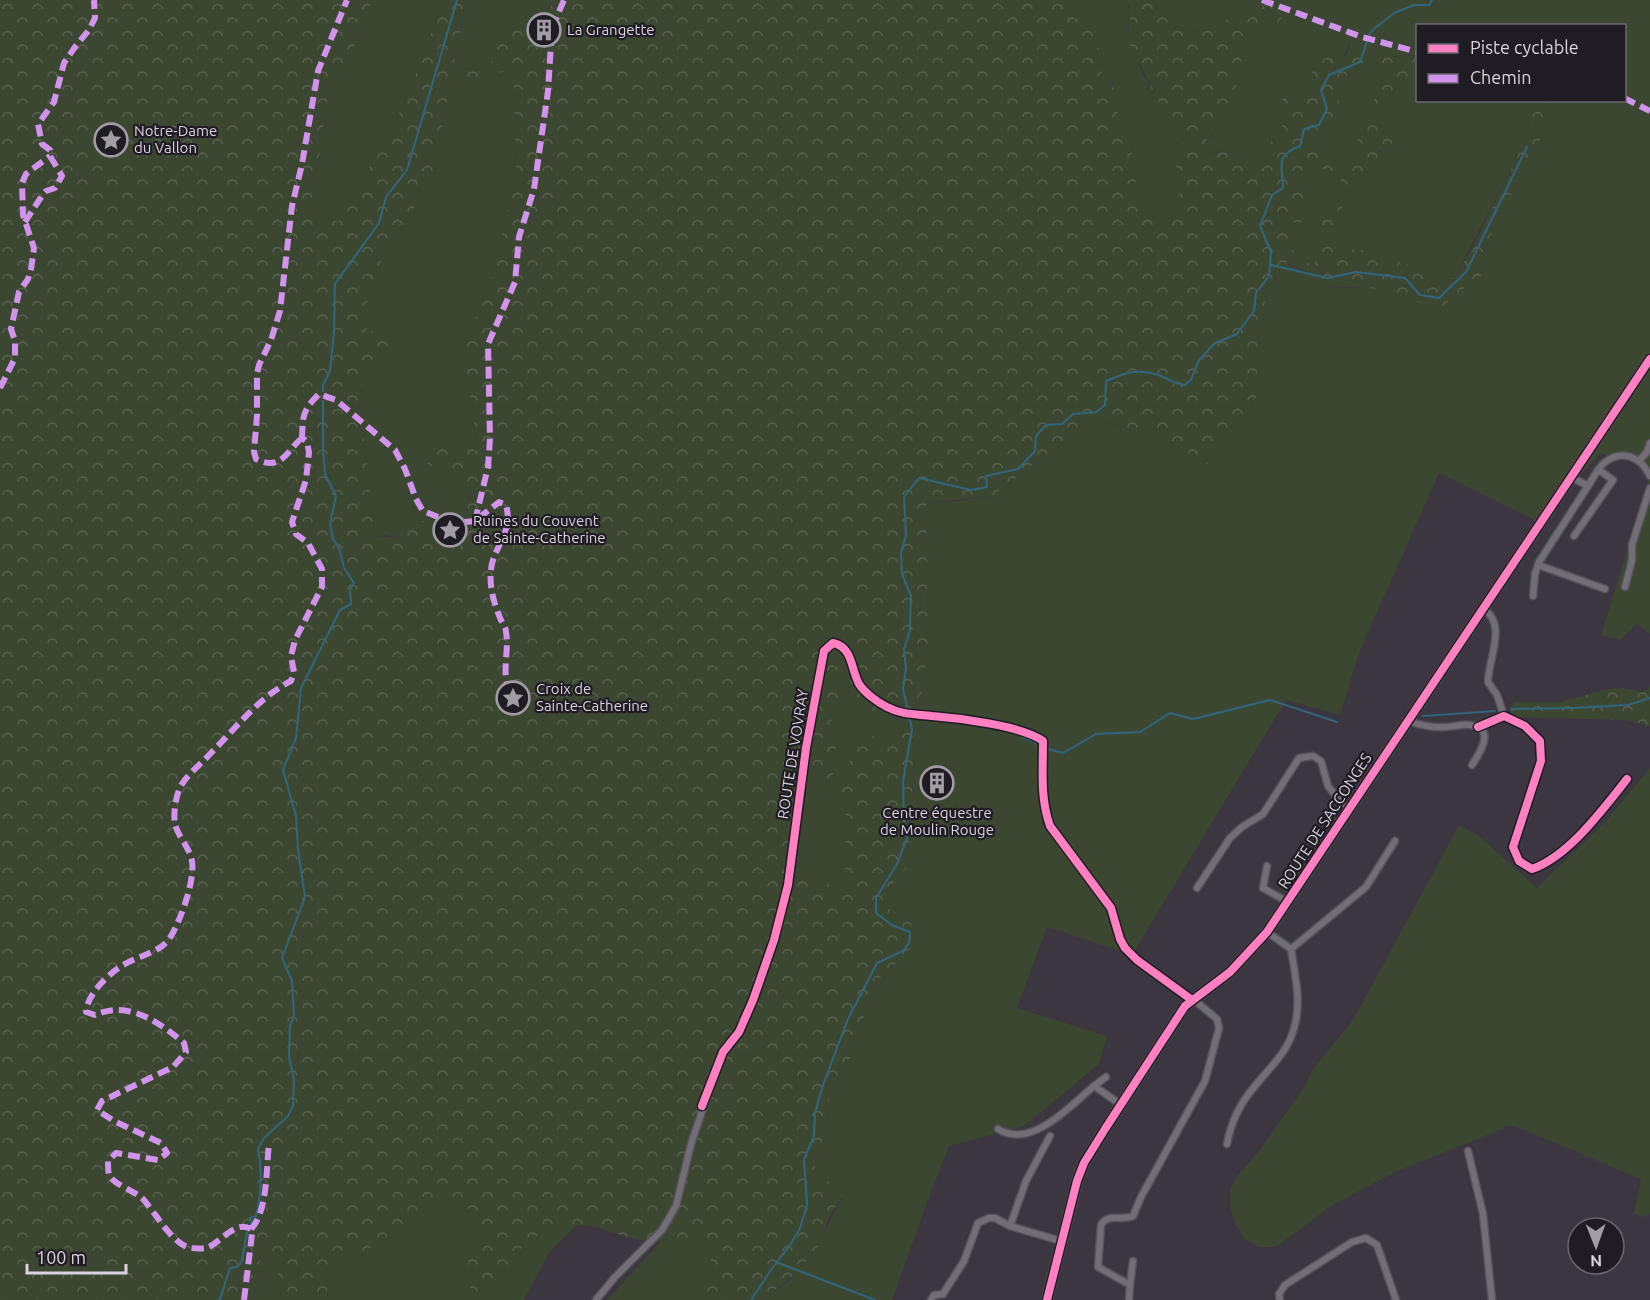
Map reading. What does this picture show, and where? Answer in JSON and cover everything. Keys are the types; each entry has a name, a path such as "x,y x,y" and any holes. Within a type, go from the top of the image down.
{"street":[{"name":"ROUTE DE SACCONGES","path":"1047,1300 1077,1181 1084,1163 1120,1104 1184,1007 1230,972 1267,932 1650,359"},
{"path":"1639,461 1647,452 1650,443"},
{"path":"1533,596 1538,565 1602,465 1615,456 1630,457 1644,464 1650,476"},
{"path":"1574,536 1612,480 1599,470"},
{"path":"1575,479 1588,486"},
{"path":"1625,587 1632,560 1632,545 1650,488"},
{"path":"1538,565 1605,590"},
{"path":"1483,609 1491,614 1496,627 1488,682 1497,694 1504,716 1525,726 1540,741 1541,761 1513,847 1518,861 1532,869 1547,864 1592,823 1628,779"},
{"name":"ROUTE DE VOVRAY","path":"596,1300 615,1277 662,1230 676,1206 691,1144 717,1067 723,1052 739,1032 774,940 788,885 806,748 824,651 827,646 833,644 842,646 848,655 859,685 872,697 902,714 934,716 1024,730 1043,741 1042,795 1050,826 1111,909 1125,948 1144,965 1193,1000"},
{"path":"1478,728 1504,716"},
{"path":"1408,721 1436,727 1470,725 1478,728 1484,735 1484,743 1472,765"},
{"path":"1197,888 1230,838 1242,827 1263,814 1299,758 1313,756 1321,761 1328,786 1349,808"},
{"path":"1291,950 1365,887 1395,841"},
{"path":"1267,867 1263,888 1288,902"},
{"path":"1227,1144 1240,1106 1282,1055 1294,1029 1298,1002 1291,950 1267,932"},
{"path":"1130,1286 1098,1267 1101,1225 1109,1218 1125,1219 1133,1216 1141,1197 1205,1081 1219,1028 1217,1019 1193,1000"},
{"path":"998,1129 1010,1135 1035,1131 1106,1077"},
{"path":"1094,1086 1120,1104"},
{"path":"1010,1226 1026,1181 1050,1136"},
{"path":"1467,1151 1483,1214 1492,1300"},
{"path":"943,1294 964,1261 978,1223 982,1219 995,1218 1010,1226 1061,1241"},
{"path":"1280,1300 1279,1294 1285,1286 1352,1242 1366,1238 1377,1245 1396,1300"},
{"path":"1129,1300 1133,1262"},
{"path":"931,1300 934,1295 943,1294"},
{"path":"943,1294 949,1300"}],"green space":[{"path":"0,0 372,0 362,36 339,68 328,93 315,190 306,214 339,221 405,102 444,0 466,0 432,180 382,257 360,325 390,341 389,364 366,363 360,407 375,537 407,538 407,522 424,521 431,537 465,534 469,492 427,463 430,443 478,448 463,351 494,272 516,168 513,69 465,82 464,70 492,62 501,30 539,25 555,0 1067,0 1087,21 1093,32 1104,67 1100,75 1103,79 1111,79 1121,108 1115,116 1131,143 1133,170 1143,211 1155,217 1165,218 1174,215 1182,205 1176,164 1184,140 1173,116 1167,117 1154,95 1140,63 1131,57 1130,8 1125,0 1153,0 1156,7 1170,22 1181,29 1192,32 1213,27 1253,0 1285,12 1278,23 1243,38 1236,56 1242,60 1233,110 1205,142 1210,154 1216,154 1222,150 1257,161 1286,121 1282,99 1303,94 1308,88 1315,63 1328,51 1342,60 1347,54 1351,39 1380,56 1409,55 1416,58 1416,64 1413,62 1412,67 1416,78 1398,101 1388,102 1377,125 1391,128 1393,141 1390,148 1378,151 1378,162 1367,180 1351,179 1339,219 1336,249 1337,259 1341,259 1350,249 1369,251 1380,261 1403,263 1417,270 1436,286 1456,276 1524,143 1535,105 1540,102 1549,104 1550,108 1543,115 1540,141 1494,228 1480,261 1495,273 1476,277 1461,291 1450,297 1443,312 1387,289 1324,286 1311,279 1305,270 1283,262 1259,316 1257,397 1208,464 1166,440 1090,417 1073,434 992,496 926,503 928,648 917,728 907,869 897,871 887,905 894,915 910,921 916,939 905,957 883,973 870,997 852,1054 827,1104 828,1124 815,1162 815,1169 843,1196 830,1216 818,1246 798,1272 762,1300 697,1300 711,1260 700,1242 674,1243 637,1240 592,1226 576,1225 548,1229 523,1244 508,1280 485,1297 473,1292 463,1275 470,1258 484,1236 470,1209 425,1203 409,1221 371,1248 341,1260 326,1275 328,1300 280,1300 281,1290 274,1254 263,1245 254,1288 256,1300 0,1300","holes":["1376,62 1387,66 1389,74 1380,84 1349,161 1322,156 1320,136 1331,123 1336,111 1341,80 1360,64","1318,168 1340,173 1341,179 1326,220 1316,219 1315,226 1325,230 1314,265 1300,258 1292,249 1289,223 1300,222 1312,226 1313,218 1295,208 1304,202 1307,182 1302,177 1307,170","846,667 858,707 901,720 896,747 862,731 840,784 846,809 845,891 796,872 807,785 830,783 838,761 831,723"]},
{"path":"372,0 444,0 405,102 339,221 306,214 315,190 328,93 339,68 362,36"},
{"path":"466,0 555,0 539,25 501,30 492,62 464,70 465,82 513,68 516,168 494,272 463,351 478,448 431,443 427,463 469,492 465,534 401,539 386,535 375,537 360,407 366,363 360,325 382,257 432,180"},
{"path":"1067,0 1125,0 1129,12 1131,42 1139,64 1167,117 1173,116 1184,140 1176,164 1182,205 1170,217 1155,217 1143,211 1133,170 1131,143 1115,116 1120,107 1112,79 1103,79 1099,75 1085,19"},
{"path":"1153,0 1253,0 1213,27 1192,32 1181,29 1170,22 1156,7"},
{"path":"1253,0 1650,0 1650,473 1637,461 1600,453 1537,521 1439,473 1359,653 1340,715 1286,700 1132,955 1047,927 1017,1008 1107,1036 1099,1064 1024,1126 949,1146 892,1300 762,1300 799,1271 818,1244 843,1197 815,1169 815,1162 828,1124 827,1104 852,1054 870,997 883,973 905,957 910,921 894,915 887,906 897,871 907,868 917,728 928,648 926,503 992,496 1073,434 1089,417 1166,440 1208,464 1257,397 1259,316 1283,262 1305,270 1321,284 1342,288 1387,289 1443,312 1450,297 1461,291 1476,276 1494,272 1480,261 1494,228 1540,141 1543,114 1531,116 1524,143 1456,276 1436,286 1415,268 1380,261 1369,251 1350,249 1341,259 1336,260 1337,230 1347,189 1362,166 1389,148 1393,142 1390,128 1376,125 1388,102 1398,101 1403,94 1413,62 1416,64 1416,102 1626,102 1626,24 1416,24 1416,58 1408,55 1380,56 1351,39 1342,61 1328,52 1315,63 1308,88 1303,94 1282,99 1286,121 1257,161 1222,150 1211,155 1205,143 1233,110 1235,56 1243,38 1278,23"},
{"path":"1376,62 1388,66 1389,74 1380,84 1349,161 1321,156 1320,136 1334,117 1340,80 1360,64"},
{"path":"1318,168 1341,173 1341,179 1326,220 1316,219 1326,230 1314,265 1300,258 1292,250 1288,223 1300,222 1311,226 1295,208 1302,177 1307,170"},
{"path":"1650,476 1650,633 1637,624 1620,640 1601,635"},
{"path":"846,666 858,707 901,720 896,748 840,784 846,809 846,892 796,872 807,784 838,761 831,723"},
{"path":"1650,687 1650,726 1625,720 1519,717 1511,713 1510,709 1514,702 1562,702 1606,689 1623,688 1642,692"},
{"path":"1650,768 1650,1214 1645,1217 1634,1214 1641,1179 1512,1125 1395,1172 1331,1206 1276,1247 1259,1247 1245,1239 1236,1225 1230,1207 1230,1190 1238,1175 1260,1150 1304,1087 1313,1069 1353,1020 1459,825 1480,837 1537,888 1605,822"},
{"path":"425,1203 470,1208 484,1236 470,1258 463,1275 508,1280 522,1244 548,1229 576,1225 549,1253 524,1300 328,1300 326,1275 341,1259 371,1248 409,1221"},
{"path":"660,1242 701,1242 711,1260 697,1300 607,1300"},
{"path":"263,1245 274,1254 281,1290 280,1300 256,1300 254,1288"}],"waterway":[{"path":"323,391 323,385 330,371 335,284 379,223 386,197 407,170 457,0"},
{"path":"751,1300 800,1228 807,1205 804,1159 814,1136 815,1113 823,1085 848,1019 877,963 903,951 909,943 910,932 892,925 876,913 876,898 897,864 907,838 903,782 912,729 903,689 906,668 904,649 910,630 911,596 902,574 901,553 906,535 904,497 919,478 971,490 987,487 986,476 1018,469 1035,451 1036,436 1046,425 1062,424 1073,414 1096,412 1105,405 1106,381 1113,378 1131,372 1143,372 1185,385 1191,380 1199,360 1215,343 1237,334 1254,311 1256,293 1269,276 1271,252 1260,226 1272,195 1283,188 1281,167 1283,157 1300,146 1304,129 1319,125 1327,109 1321,90 1329,75 1360,62 1370,33 1394,13 1414,5 1429,5 1432,0"},
{"path":"1271,265 1327,278 1356,272 1405,278 1420,295 1439,298 1466,272 1527,147"},
{"path":"251,1224 250,1218 256,1216 260,1191 261,1174 258,1149 264,1138 288,1116 293,1106 294,1079 289,1057 290,1025 294,1017 292,981 282,958 305,897 296,816 283,770 296,738 301,688 340,610 351,604 350,589 354,583 344,568 330,524 336,496 325,474 323,401"},
{"path":"1512,709 1628,705 1650,698"},
{"path":"1048,749 1063,753 1096,734 1140,732 1170,713 1193,719 1270,700 1337,722"},
{"path":"1423,716 1495,711"},
{"path":"1020,736 1039,744"},
{"path":"218,1300 230,1268 237,1267 242,1261 247,1232"},
{"path":"776,1262 875,1300"}],"marked path":[{"path":"25,222 43,194 55,188 62,176 50,156 50,150 42,144 38,124 54,102 64,63 89,30 95,18 94,0"},
{"path":"302,438 278,461 272,463 256,459 254,452 257,374 280,311 292,206 302,164 318,71 347,0"},
{"path":"475,521 488,467 490,439 488,344 515,282 519,237 534,189 548,91 552,28 564,0"},
{"path":"1262,0 1362,37 1416,51"},
{"path":"1626,99 1650,111"},
{"path":"0,388 15,358 15,341 11,329 19,292 28,279 31,269 34,248 23,215 22,183 26,174 50,156"},
{"path":"302,438 305,414 309,405 319,394 336,400 395,450 423,511 438,517 464,522 475,521 499,502 506,505 507,524 491,570 491,589 498,614 506,630 507,684 515,698"},
{"path":"251,1229 239,1227 206,1248 185,1246 165,1228 143,1199 111,1178 108,1161 116,1153 158,1160 167,1153 161,1143 114,1121 97,1110 102,1101 173,1067 186,1052 184,1043 154,1021 143,1016 119,1010 95,1015 86,1012 90,998 106,978 125,964 162,946 171,936 179,920 189,889 192,869 191,856 175,824 174,814 178,792 182,784 258,704 291,681 294,673 291,656 295,640 322,587 322,569 308,543 296,534 292,522 306,480 309,452 307,442 302,438"},
{"path":"251,1229 261,1212 269,1144"},
{"path":"244,1300 251,1229"}],"cycle path":[{"path":"1047,1300 1077,1181 1084,1163 1105,1129 1185,1006 1230,972 1267,932 1650,359"},
{"path":"702,1106 723,1052 739,1032 753,1000 774,940 788,885 806,748 824,651 833,643 840,645 848,654 859,684 879,703 893,710 1006,727 1043,741 1043,795 1050,826 1111,908 1125,948 1137,960 1192,1000"},
{"path":"1478,727 1504,716 1525,726 1540,741 1541,761 1513,847 1519,861 1532,869 1546,863 1572,843 1627,779"}],"place":[{"name":"La Grangette","path":"544,30"},
{"name":"Notre-Dame du Vallon","path":"111,140"},
{"name":"Ruines du Couvent de Sainte-Catherine","path":"450,530"},
{"name":"Croix de Sainte-Catherine","path":"513,698"},
{"name":"Centre équestre de Moulin Rouge","path":"937,783"}]}
